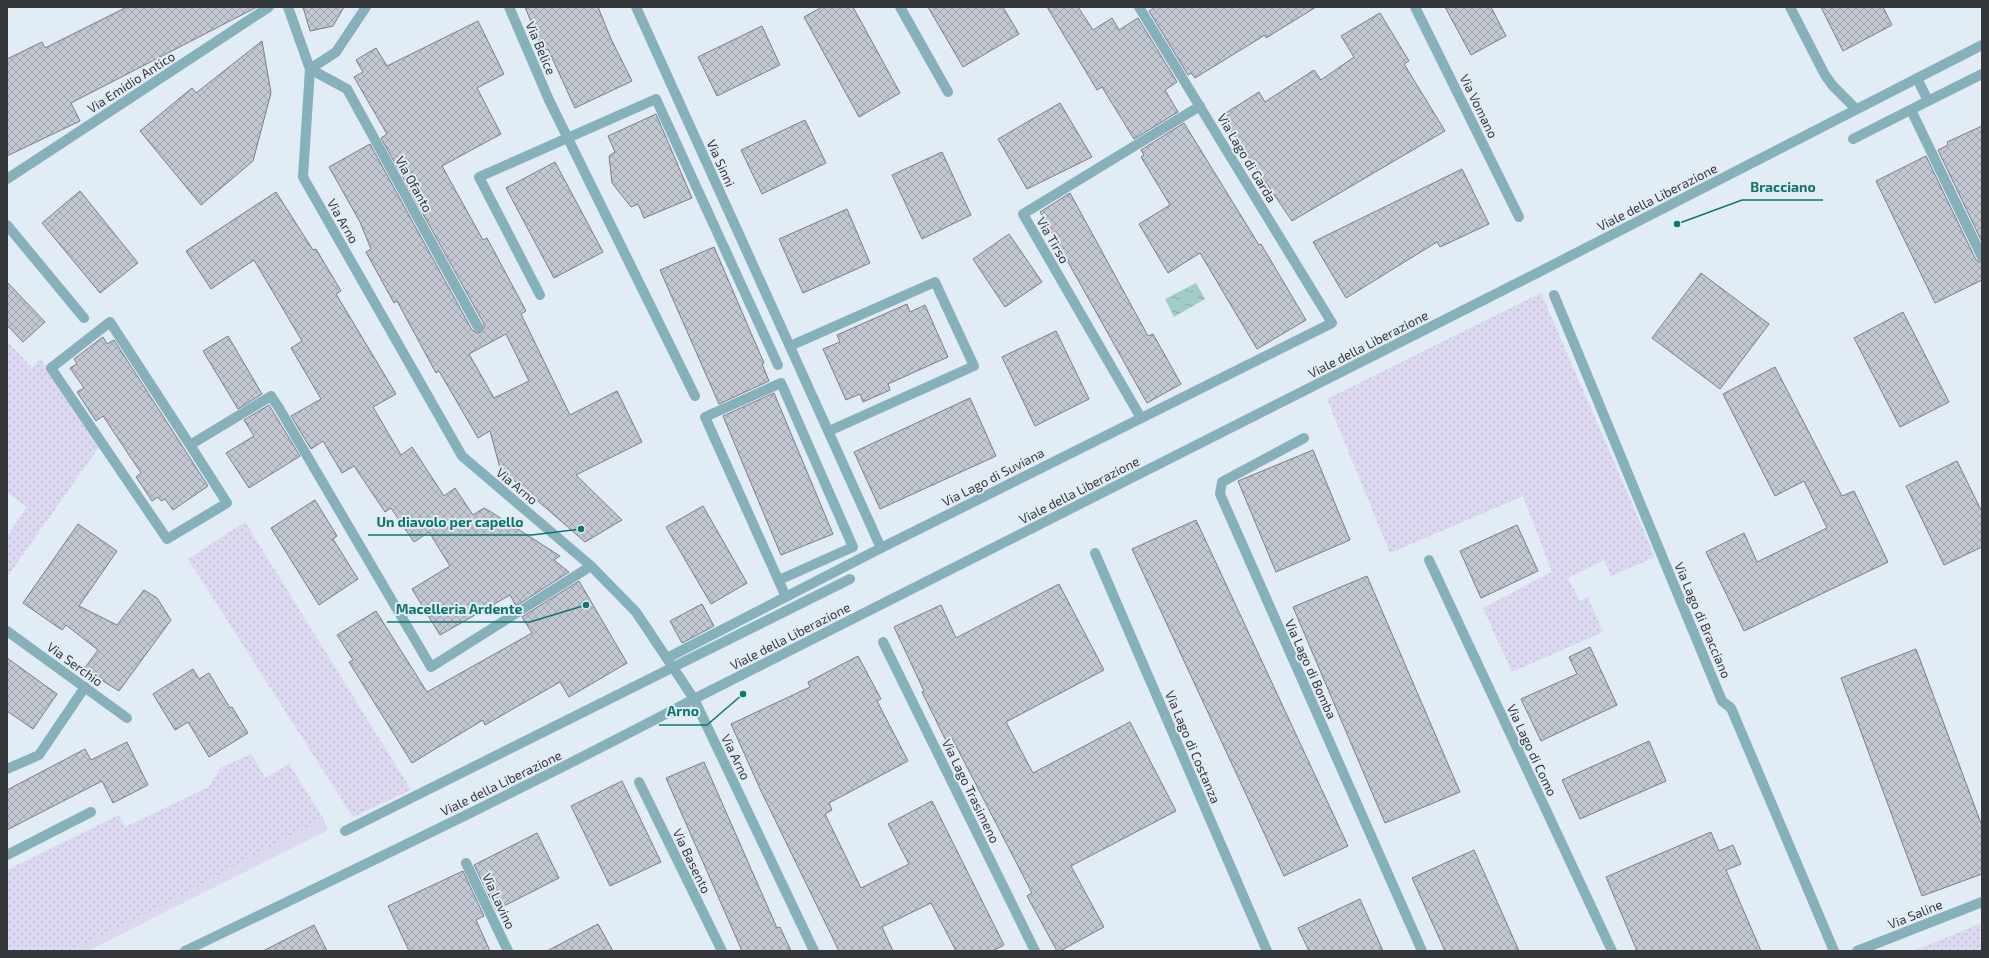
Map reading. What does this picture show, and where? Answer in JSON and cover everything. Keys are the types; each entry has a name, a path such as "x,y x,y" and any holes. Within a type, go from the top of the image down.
{"street":[{"name":"Via Emidio Antico","path":"7,179 269,7"},
{"name":"Via Arno","path":"288,7 310,69 303,177 462,456 592,566 636,612 694,699 814,951"},
{"path":"310,69 336,52 366,7"},
{"name":"Via Belice","path":"508,7 567,138 695,396"},
{"name":"Via Sinni","path":"636,7 881,548"},
{"path":"900,7 948,92"},
{"name":"Via Lago di Garda","path":"1139,7 1332,323"},
{"name":"Via Vomano","path":"1415,7 1519,217"},
{"path":"1790,7 1825,75 1833,86 1856,109"},
{"name":"Viale della Liberazione","path":"184,951 452,822 618,739 694,699 1543,270 1982,45"},
{"name":"Via Ofanto","path":"310,69 347,89 478,328"},
{"path":"1853,139 1982,74"},
{"path":"1917,78 1928,101"},
{"path":"540,295 479,177 656,98 778,365"},
{"name":"Via Tirso","path":"1141,418 1023,214 1200,106"},
{"path":"1911,110 1982,257"},
{"path":"7,225 84,318"},
{"path":"790,346 935,282 974,366 829,431"},
{"name":"Via Lago di Bracciano","path":"1554,295 1722,701 1731,708 1834,951"},
{"path":"110,322 190,445 226,503 167,539 51,368 110,322"},
{"name":"Via Lago di Suviana","path":"669,662 786,597 881,548 1332,323"},
{"path":"779,580 853,547 781,383 705,417 786,597"},
{"path":"190,445 271,396 431,667 592,566"},
{"name":"Via Lago di Bomba","path":"1304,438 1222,482 1220,494 1422,951"},
{"name":"Via Lago di Costanza","path":"1095,553 1267,951"},
{"name":"Via Lago di Como","path":"1429,560 1612,951"},
{"name":"Viale della Liberazione","path":"345,831 669,662 850,579"},
{"name":"Via Serchio","path":"7,631 127,718"},
{"name":"Via Lago Trasimeno","path":"883,642 1035,951"},
{"path":"7,769 39,755 85,687"},
{"name":"Via Basento","path":"639,782 722,951"},
{"path":"7,855 91,812"},
{"name":"Via Lavino","path":"466,863 508,951"},
{"name":"Via Saline","path":"1857,951 1982,902"}],"shaded area":[{"path":"1541,293 1655,557 1611,576 1604,560 1568,578 1580,601 1588,597 1603,632 1512,672 1483,608 1552,572 1523,496 1390,553 1327,399"},
{"path":"7,341 32,368 40,358 99,447 7,577 7,536 27,507 7,492"},
{"path":"245,522 411,790 353,817 188,559"},
{"path":"251,754 265,778 289,764 323,818 164,905 71,951 7,951 7,870 119,815 125,827 209,787 220,768"},
{"path":"323,818 328,830 88,951 71,951 164,905"},
{"path":"1982,923 1982,951 1913,951"}],"water":[{"path":"1196,283 1205,299 1174,317 1165,299"}],"building":[{"path":"127,7 257,7 71,103 80,121 7,156 7,59 42,42 45,48"},
{"path":"303,7 344,7 333,26 310,31"},
{"path":"525,7 598,7 611,39 632,81 575,108 548,49 543,51"},
{"path":"822,7 853,7 900,93 859,117 804,17"},
{"path":"928,7 1003,7 1019,34 963,67"},
{"path":"1047,7 1078,7 1093,30 1112,18 1119,30 1138,18 1177,82 1165,90 1178,112 1134,139 1102,87 1097,90"},
{"path":"1156,7 1316,7 1266,38 1265,35 1195,78 1191,73 1188,75 1149,11"},
{"path":"1445,7 1491,7 1506,36 1471,55"},
{"path":"1821,7 1883,7 1892,25 1843,51"},
{"path":"1380,13 1409,61 1404,64 1445,131 1292,221 1221,116 1259,92 1265,102 1314,70 1321,80 1354,57 1341,36"},
{"path":"478,21 504,74 477,88 501,134 442,166 483,240 487,238 526,311 521,314 570,415 617,391 642,442 576,475 622,520 585,542 500,468 490,431 478,438 439,371 436,373 397,301 394,303 366,252 371,249 360,222 329,167 370,144 472,330 477,333 481,332 484,328 484,324 381,138 387,134 354,77 363,72 356,60 376,48 387,66","holes":["506,334 529,381 494,398 469,354"]},
{"path":"762,26 780,65 717,96 698,57"},
{"path":"262,41 271,93 253,161 201,205 140,131 192,88 196,93"},
{"path":"1060,103 1092,157 1027,189 998,139"},
{"path":"656,114 692,198 644,218 638,204 631,207 612,183 609,156 615,152 608,136"},
{"path":"805,120 826,163 762,194 741,150"},
{"path":"1184,123 1259,245 1261,244 1306,320 1257,349 1200,253 1168,273 1139,224 1170,205 1141,157 1144,155 1141,150"},
{"path":"1982,126 1982,242 1938,150 1948,145 1947,142"},
{"path":"942,152 971,215 922,239 892,175"},
{"path":"1926,156 1976,260 1982,263 1982,280 1935,303 1876,181"},
{"path":"555,162 603,252 554,278 506,188"},
{"path":"1462,169 1489,224 1440,247 1437,242 1346,298 1313,242"},
{"path":"80,191 138,263 100,293 42,223"},
{"path":"276,192 313,250 316,249 341,291 336,294 396,394 373,407 401,455 412,447 444,496 455,488 473,515 484,508 491,512 560,556 554,560 569,572 516,606 510,595 440,635 412,589 450,566 429,532 414,542 391,508 385,512 354,466 342,473 323,441 311,449 291,416 321,399 291,348 302,341 254,260 211,289 186,251"},
{"path":"1070,193 1148,336 1153,334 1181,384 1147,403 1040,212"},
{"path":"847,209 870,263 803,293 779,239"},
{"path":"1009,234 1042,282 1005,307 973,259"},
{"path":"714,247 764,363 762,364 769,381 719,404 660,270"},
{"path":"1701,273 1769,324 1720,389 1652,338"},
{"path":"7,282 45,322 23,342 7,325"},
{"path":"907,304 910,312 925,305 948,357 888,384 890,390 863,402 860,394 846,400 823,349 840,342 837,335"},
{"path":"1903,312 1949,402 1900,427 1854,338"},
{"path":"1056,331 1089,399 1035,426 1002,357"},
{"path":"228,336 262,394 238,409 203,351"},
{"path":"103,337 107,344 114,340 208,486 173,510 165,499 161,501 158,497 152,501 136,477 141,473 103,416 96,421 77,392 84,388 70,368 77,364 74,359"},
{"path":"1775,367 1842,496 1854,491 1888,562 1744,631 1706,552 1744,533 1757,562 1827,528 1804,481 1775,496 1723,394"},
{"path":"774,393 833,534 781,555 723,416"},
{"path":"970,398 996,456 880,509 854,452"},
{"path":"269,405 300,456 249,488 226,453 254,436 244,420"},
{"path":"1313,450 1350,540 1276,572 1238,481"},
{"path":"1957,461 1982,512 1982,547 1944,565 1906,486"},
{"path":"315,500 337,536 333,539 358,579 319,605 271,528"},
{"path":"703,506 747,583 711,604 666,527"},
{"path":"1196,520 1348,846 1284,876 1132,549"},
{"path":"78,524 117,551 79,606 117,625 144,590 157,598 171,620 119,691 84,669 98,650 66,625 62,630 23,603"},
{"path":"1517,525 1538,571 1481,598 1460,551"},
{"path":"1367,576 1460,792 1385,823 1293,607"},
{"path":"579,581 627,663 569,697 560,682 485,725 483,720 412,763 349,662 353,660 337,635 376,611 427,692 532,633 522,617"},
{"path":"1059,584 1104,670 1006,722 1033,773 1130,722 1176,811 1071,866 1104,927 1060,951 1057,951 1027,896 1032,893 952,738 946,741 922,692 924,691 894,627 941,605 956,638"},
{"path":"702,604 714,626 682,643 670,621"},
{"path":"1590,647 1617,705 1541,741 1521,699 1577,674 1569,657"},
{"path":"1916,649 1982,826 1982,874 1922,896 1841,678"},
{"path":"858,656 881,699 877,701 908,761 829,803 832,810 825,814 861,888 909,864 888,824 932,801 1004,945 993,951 956,951 931,903 882,927 893,951 839,951 761,791 731,724 810,687 808,682"},
{"path":"7,658 57,694 33,729 7,711"},
{"path":"193,669 199,679 209,673 230,708 232,707 248,733 209,757 188,722 175,730 153,694"},
{"path":"1649,741 1666,781 1580,819 1562,780"},
{"path":"127,742 148,785 113,803 102,781 7,830 7,790 85,749 91,760"},
{"path":"704,762 777,928 780,927 791,951 742,951 666,778"},
{"path":"622,781 661,862 610,886 571,806"},
{"path":"1711,832 1719,851 1733,845 1741,864 1726,870 1761,951 1637,951 1606,877"},
{"path":"537,833 559,878 496,910 474,865"},
{"path":"1474,850 1519,951 1445,951 1412,878"},
{"path":"463,871 484,916 476,920 490,951 409,951 388,906"},
{"path":"1360,899 1383,951 1309,951 1298,928"},
{"path":"598,924 613,951 547,951"},
{"path":"314,925 327,951 263,951"}],"place":[{"name":"Bracciano","path":"1677,224"},
{"name":"Un diavolo per capello","path":"581,529"},
{"name":"Macelleria Ardente","path":"586,605"},
{"name":"Arno","path":"743,694"}]}
